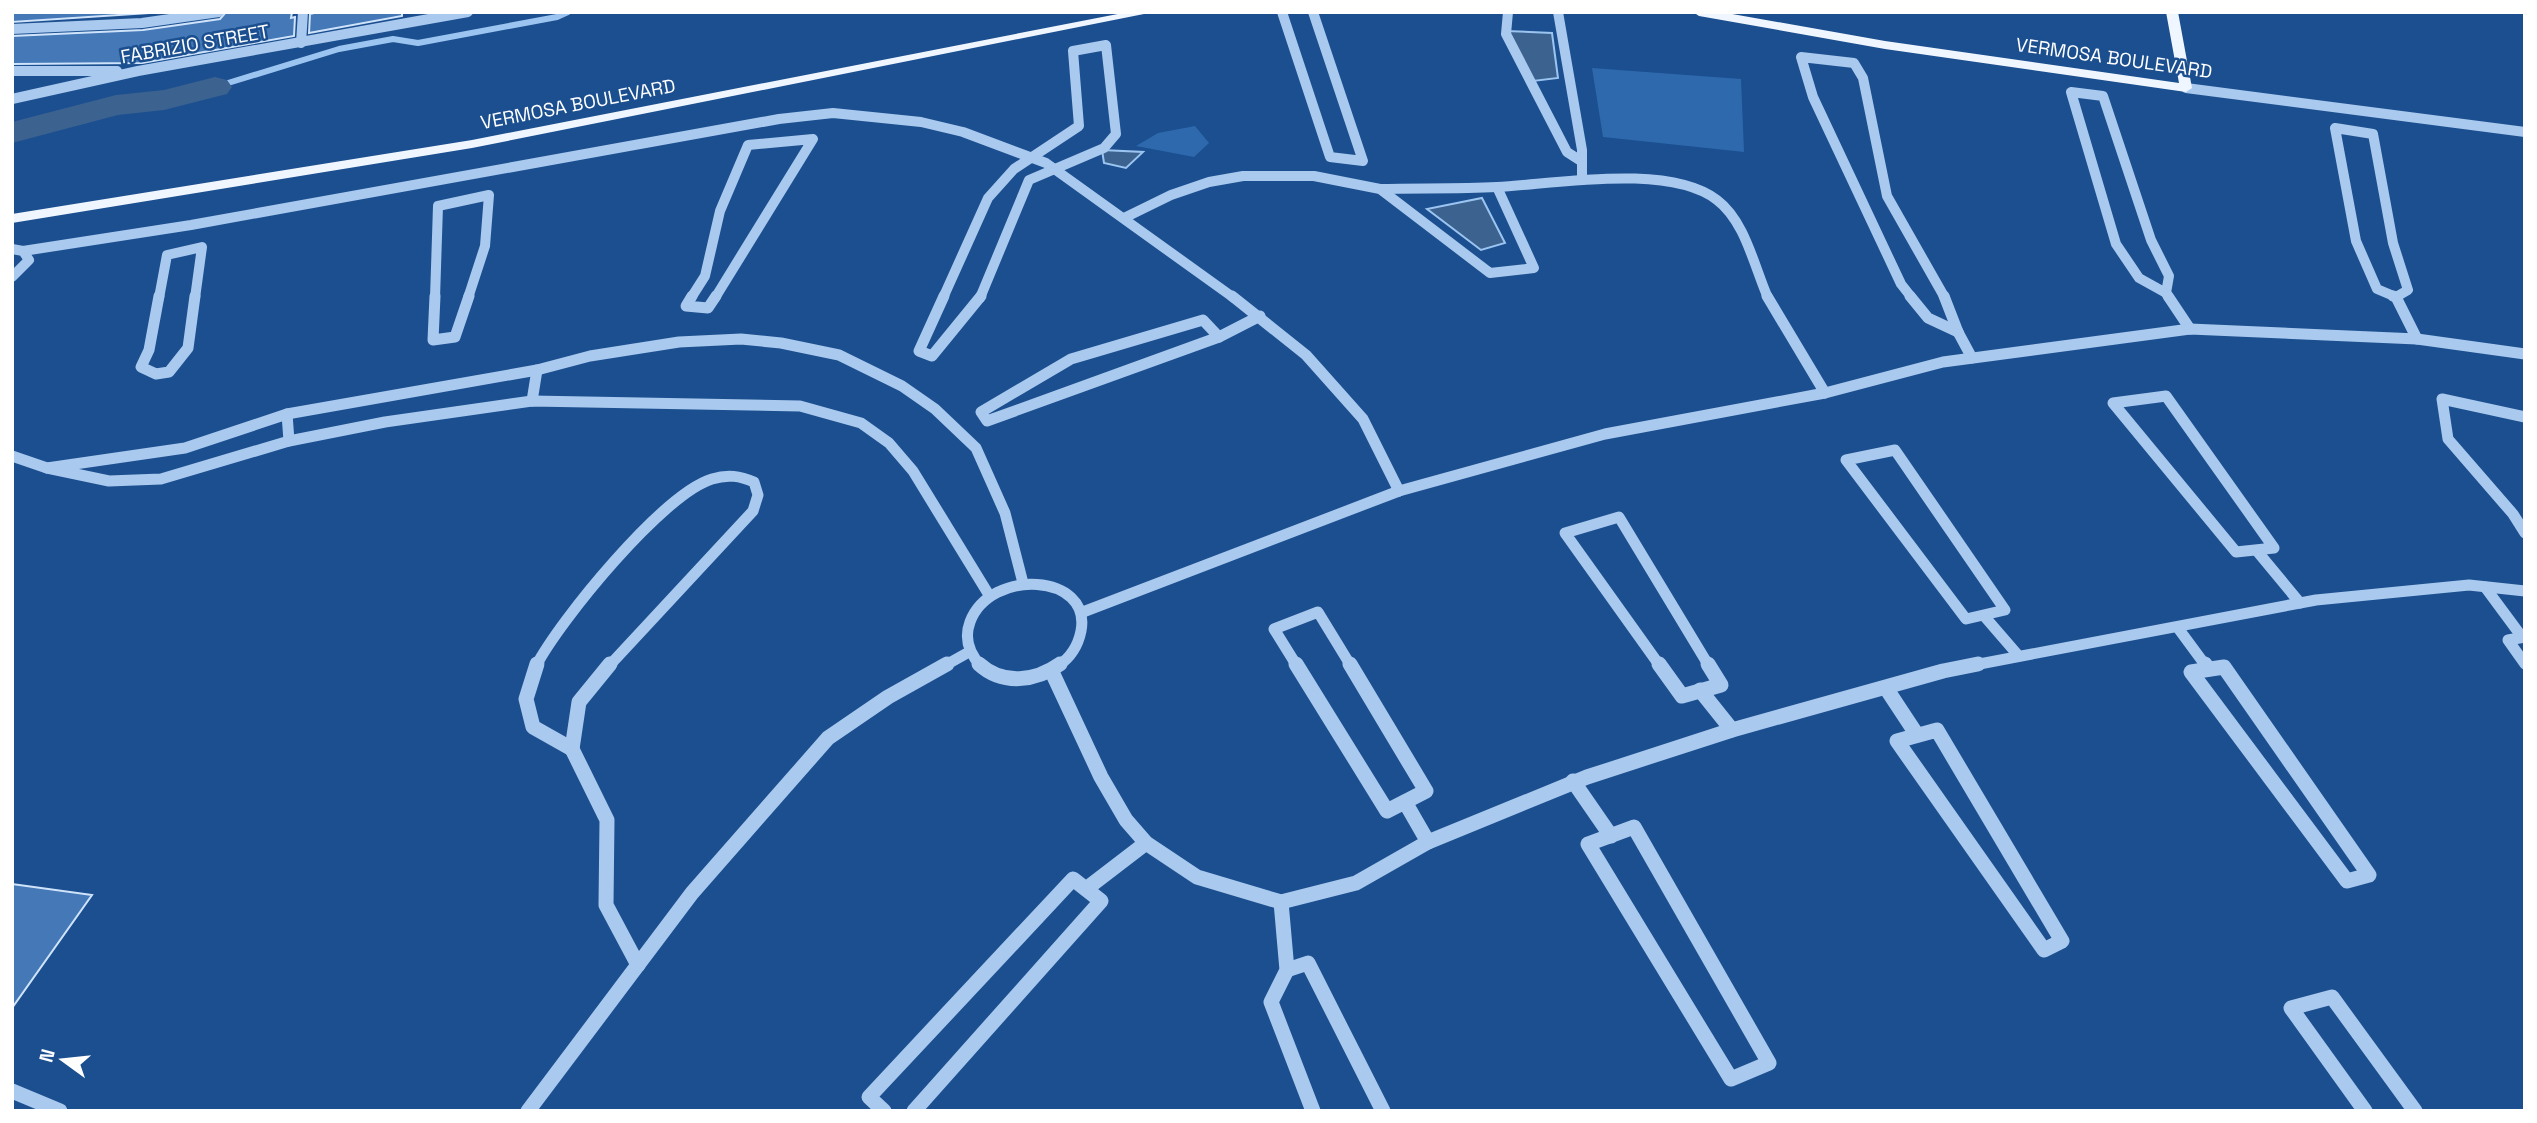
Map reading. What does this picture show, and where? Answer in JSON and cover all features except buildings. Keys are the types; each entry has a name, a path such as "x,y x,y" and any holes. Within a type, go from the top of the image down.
{"main road":[{"name":"VERMOSA BOULEVARD","path":"12,219 472,144 1148,12"},
{"name":"VERMOSA BOULEVARD","path":"1699,12 1885,46 2186,88"},
{"path":"2172,12 2186,88"}],"street":[{"path":"12,29 127,24 219,12"},
{"path":"302,43 303,12"},
{"name":"FABRIZIO STREET","path":"12,99 138,71 468,12"},
{"path":"1282,12 1330,157 1363,161 1313,12"},
{"path":"1508,12 1506,34 1567,152 1581,161"},
{"path":"1558,12 1582,150 1582,180"},
{"path":"1106,45 1116,135 1104,148 1029,180 979,301 932,356 919,351 988,198 1014,169 1034,157 1079,126 1073,51 1106,45"},
{"path":"1958,331 1928,317 1901,284 1813,97 1801,57 1854,63 1863,78 1887,196 1952,310 1958,331 1972,358"},
{"path":"12,71 138,71"},
{"name":"VERMOSA BOULEVARD","path":"2186,88 2525,132"},
{"path":"2166,293 2169,276 2151,240 2103,96 2071,92 2116,244 2139,278 2166,293 2190,329"},
{"path":"18,250 191,225 779,119 833,113 921,122 963,132 1034,157 1054,168 1260,316 1306,355 1363,419 1399,491"},
{"path":"779,119 779,140"},
{"path":"2396,297 2408,290 2393,243 2373,134 2335,128 2356,241 2377,289 2396,297 2417,339"},
{"path":"813,139 708,308 686,306 705,276 720,211 748,145 779,140 813,139"},
{"path":"1341,181 1345,159"},
{"path":"1014,169 1029,180"},
{"path":"1124,218 1171,195 1209,182 1274,175 1314,176 1380,189 1497,187 1582,180 1657,180 1693,187 1717,200 1735,220 1768,297 1825,393"},
{"path":"462,201 463,176"},
{"path":"1380,189 1490,273 1534,268 1497,187"},
{"path":"489,195 485,246 455,337 433,340 438,206 462,201 489,195"},
{"path":"183,251 191,225"},
{"path":"202,247 188,348 169,372 156,374 141,367 141,364 149,350 167,255 183,251 202,247"},
{"path":"12,277 26,265 27,255 18,250"},
{"path":"1219,337 1203,320 1071,359 981,412 987,421 1219,337 1260,316"},
{"path":"1083,612 1399,491 1605,435 1825,393 1972,358 2190,329 2417,339 2525,354"},
{"path":"47,468 185,448 287,414 537,370 590,356 704,341 741,339 781,343 839,355 902,386 934,409 976,449 1005,513 1023,583"},
{"path":"532,401 537,370"},
{"path":"2166,396 2274,548 2257,551 2236,552 2113,403 2166,396"},
{"path":"2525,417 2442,399 2448,439 2519,513 2525,533"},
{"path":"12,456 47,468 109,481 161,479 289,441 385,422 532,401 800,406 861,423 889,443 913,471 989,596"},
{"path":"287,414 289,441"},
{"path":"1895,450 2005,610 1985,617 1966,619 1846,460 1895,450"},
{"path":"572,749 579,702 753,511 758,495 754,482 737,475 711,479 663,512 566,620 537,664 526,699 533,727 572,749 607,820 606,905 638,964"},
{"path":"1619,517 1721,685 1700,690 1682,696 1565,533 1619,517"},
{"path":"2257,551 2300,603"},
{"path":"1023,583 1042,583 1060,588 1074,598 1083,612 1085,628 1080,645 1068,660 1052,672 1032,678 1011,679 993,674 979,665 970,652 966,638 969,622 977,608 989,596 1023,583"},
{"path":"1052,672 1101,777 1126,820 1146,843 1197,877 1281,902 1356,883 1428,842 1573,781 1732,730 2017,654 2178,628 2300,603 2469,584 2525,591"},
{"path":"2485,587 2524,637 2508,640 2525,664"},
{"path":"1318,612 1426,791 1405,802 1387,811 1274,629 1318,612"},
{"path":"1985,617 2017,654"},
{"path":"2178,628 2208,670"},
{"path":"528,1111 692,893 828,738 888,696 970,652"},
{"path":"2224,667 2369,875 2347,880 2191,672 2208,670 2224,667"},
{"path":"1886,688 1917,735"},
{"path":"1700,690 1732,730"},
{"path":"1937,730 2062,941 2043,950 1897,741 1917,735 1937,730"},
{"path":"1573,781 1611,836"},
{"path":"1405,802 1428,842"},
{"path":"1634,827 1769,1063 1731,1079 1588,844 1611,836 1634,827"},
{"path":"1086,890 1146,843"},
{"path":"884,1111 869,1097 1073,879 1101,901 914,1111"},
{"path":"1281,902 1287,970 1271,1002 1313,1111"},
{"path":"1287,970 1308,963 1383,1111"},
{"path":"2365,1111 2291,1008 2332,997 2415,1111"},
{"path":"12,1091 60,1111"}],"shaded area":[{"path":"1506,31 1552,33 1558,78 1533,81"},
{"path":"1592,68 1741,79 1744,152 1603,137"},
{"path":"1195,126 1209,143 1194,157 1136,146 1158,133"},
{"path":"1102,150 1143,152 1126,168 1104,163"},
{"path":"1482,198 1505,243 1481,250 1427,209"}],"waterway":[{"path":"215,87 339,49 393,39 418,43 557,17 568,12"},
{"path":"12,133 116,105 164,100 215,87"}]}
